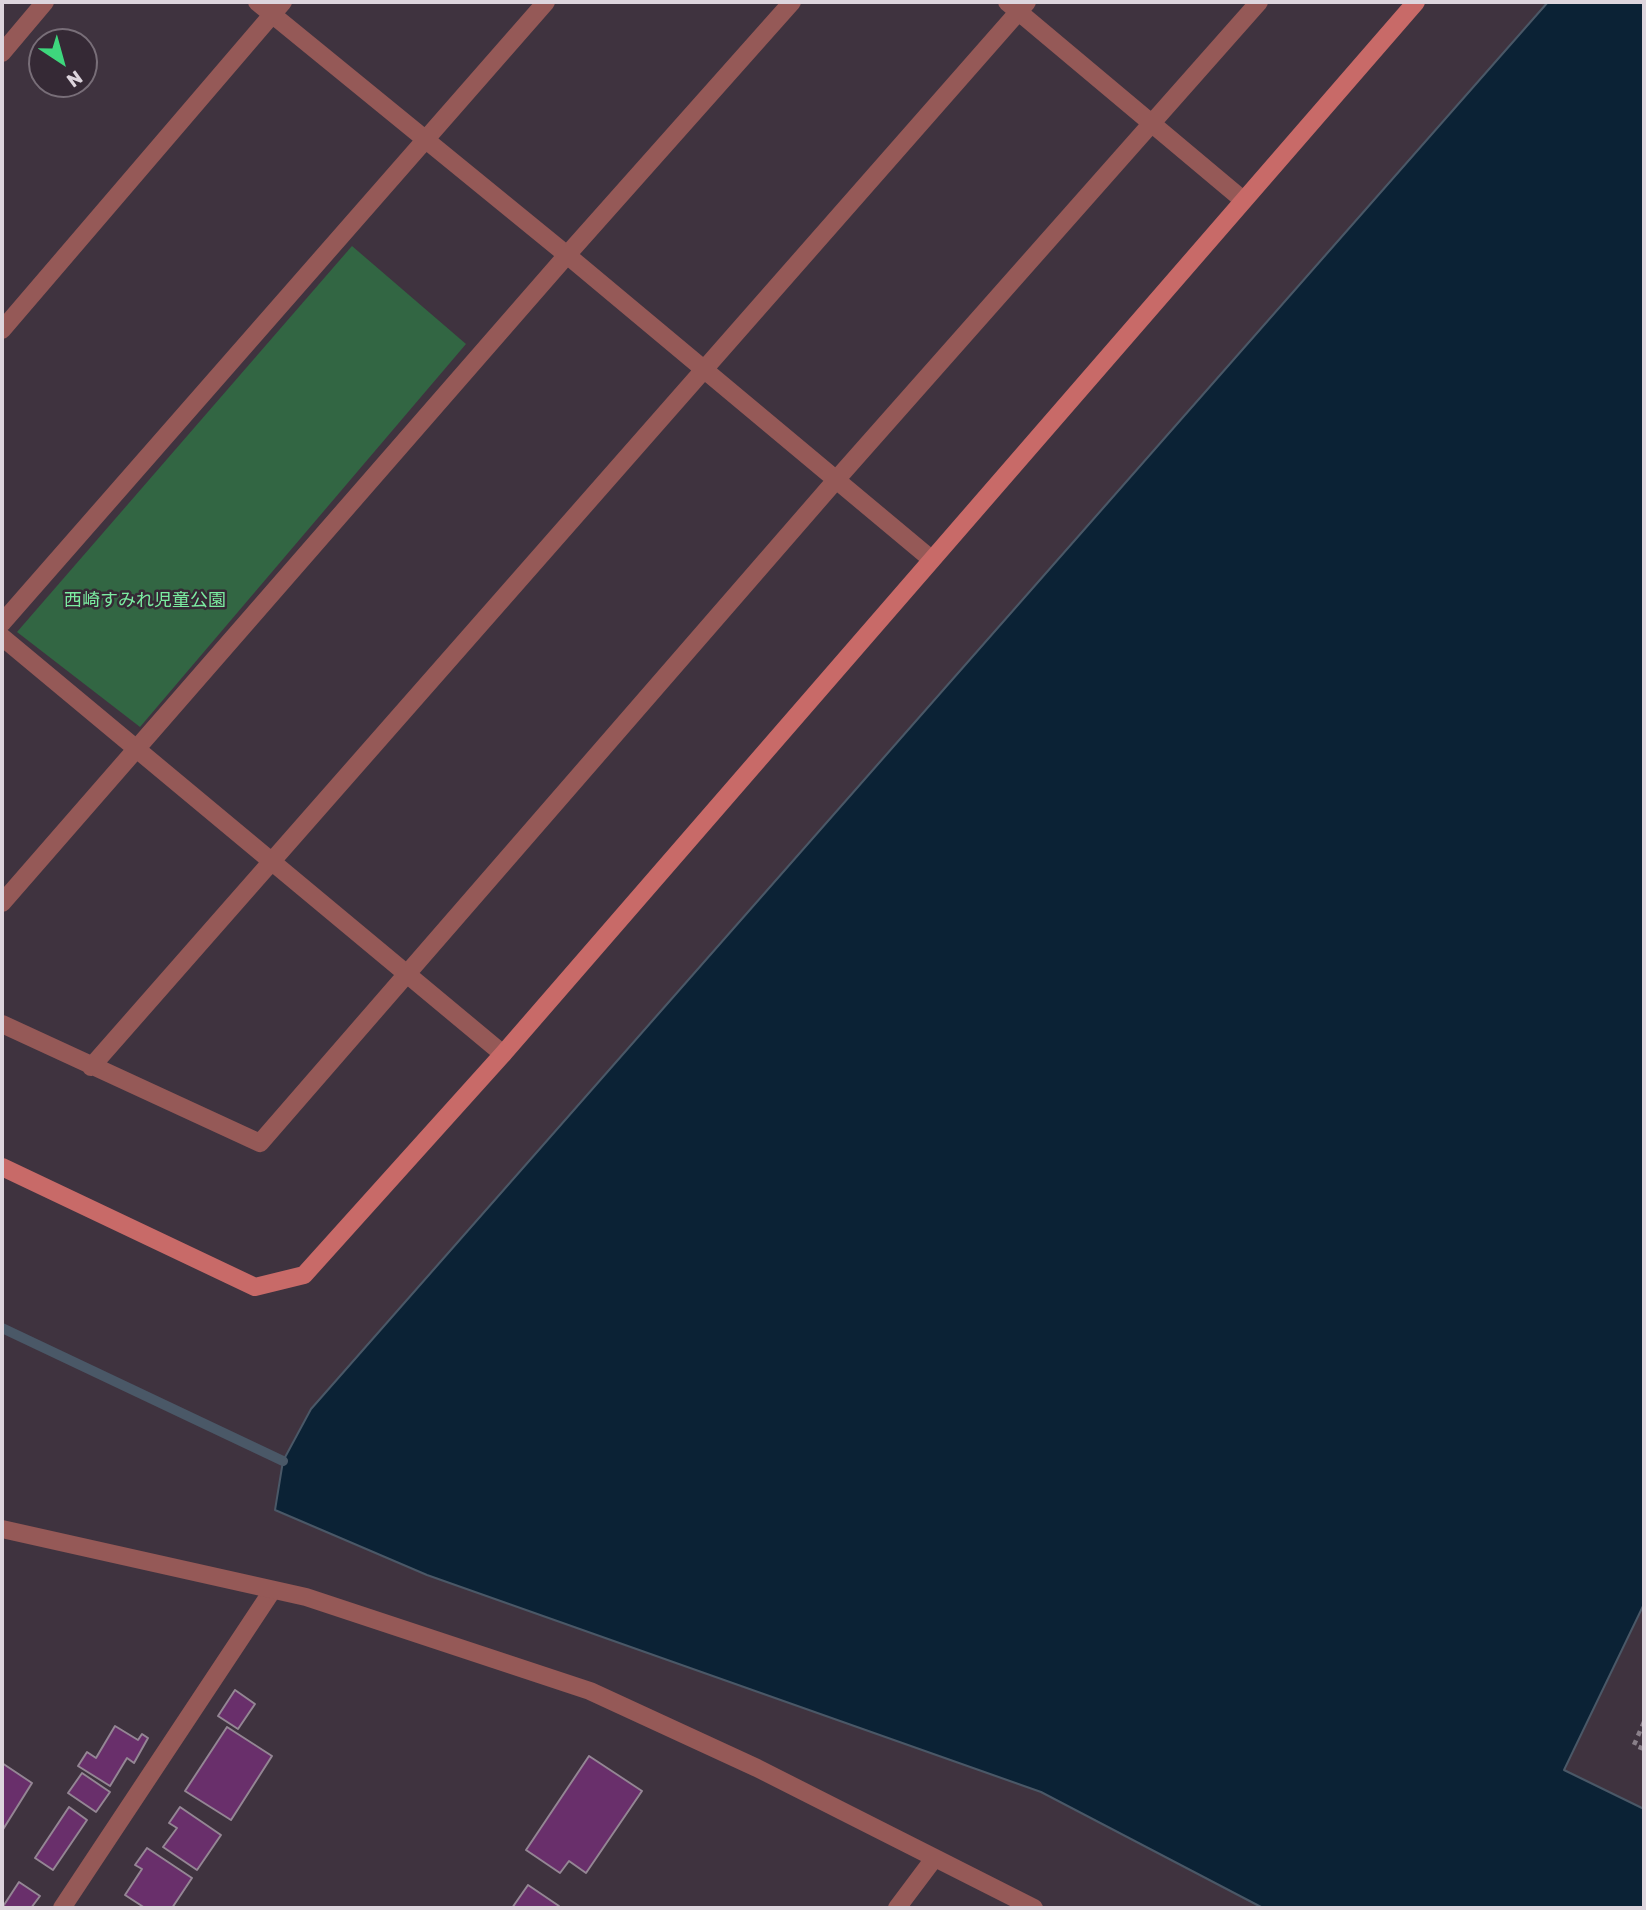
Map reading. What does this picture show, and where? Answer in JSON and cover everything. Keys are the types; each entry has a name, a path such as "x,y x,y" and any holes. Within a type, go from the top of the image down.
{"street":[{"path":"2,53 45,2"},
{"path":"257,2 277,8 426,141 567,254 931,559"},
{"path":"2,623 546,2"},
{"path":"2,903 567,254 792,2"},
{"path":"2,1024 260,1143 836,480 1259,2"},
{"path":"2,1167 255,1287 304,1275 503,1055 1416,2"},
{"path":"91,1067 1018,5 1243,200"},
{"path":"2,330 277,8"},
{"path":"2,637 503,1055"},
{"path":"2,1529 306,1597 590,1691 757,1768 933,1860 1034,1908"},
{"path":"62,1908 272,1591"},
{"path":"897,1908 933,1860"}],"path":[{"path":"1644,1722 1634,1745 1644,1749"}],"green space":[{"name":"西崎すみれ児童公園","path":"352,246 466,344 140,727 17,632"}],"water":[{"path":"1548,2 1644,2 1644,1604 1564,1770 1644,1809 1644,1908 1263,1908 1041,1792 427,1575 275,1510 283,1461 311,1409"}],"building":[{"path":"235,1690 255,1704 238,1729 218,1716"},
{"path":"115,1726 138,1740 142,1734 148,1738 134,1763 127,1758 110,1786 78,1766 87,1752 96,1758"},
{"path":"227,1727 272,1756 231,1820 185,1791"},
{"path":"589,1756 642,1791 586,1873 569,1861 560,1873 526,1850"},
{"path":"2,1763 32,1783 2,1831"},
{"path":"82,1773 110,1792 96,1812 68,1793"},
{"path":"69,1807 87,1820 53,1870 35,1858"},
{"path":"180,1807 221,1835 197,1870 163,1847 177,1828 169,1823"},
{"path":"147,1848 192,1878 172,1908 145,1908 125,1895 142,1869 135,1865"},
{"path":"19,1882 40,1896 31,1908 2,1908"},
{"path":"528,1885 559,1906 512,1908"}],"waterway":[{"path":"2,1328 283,1461"}]}
